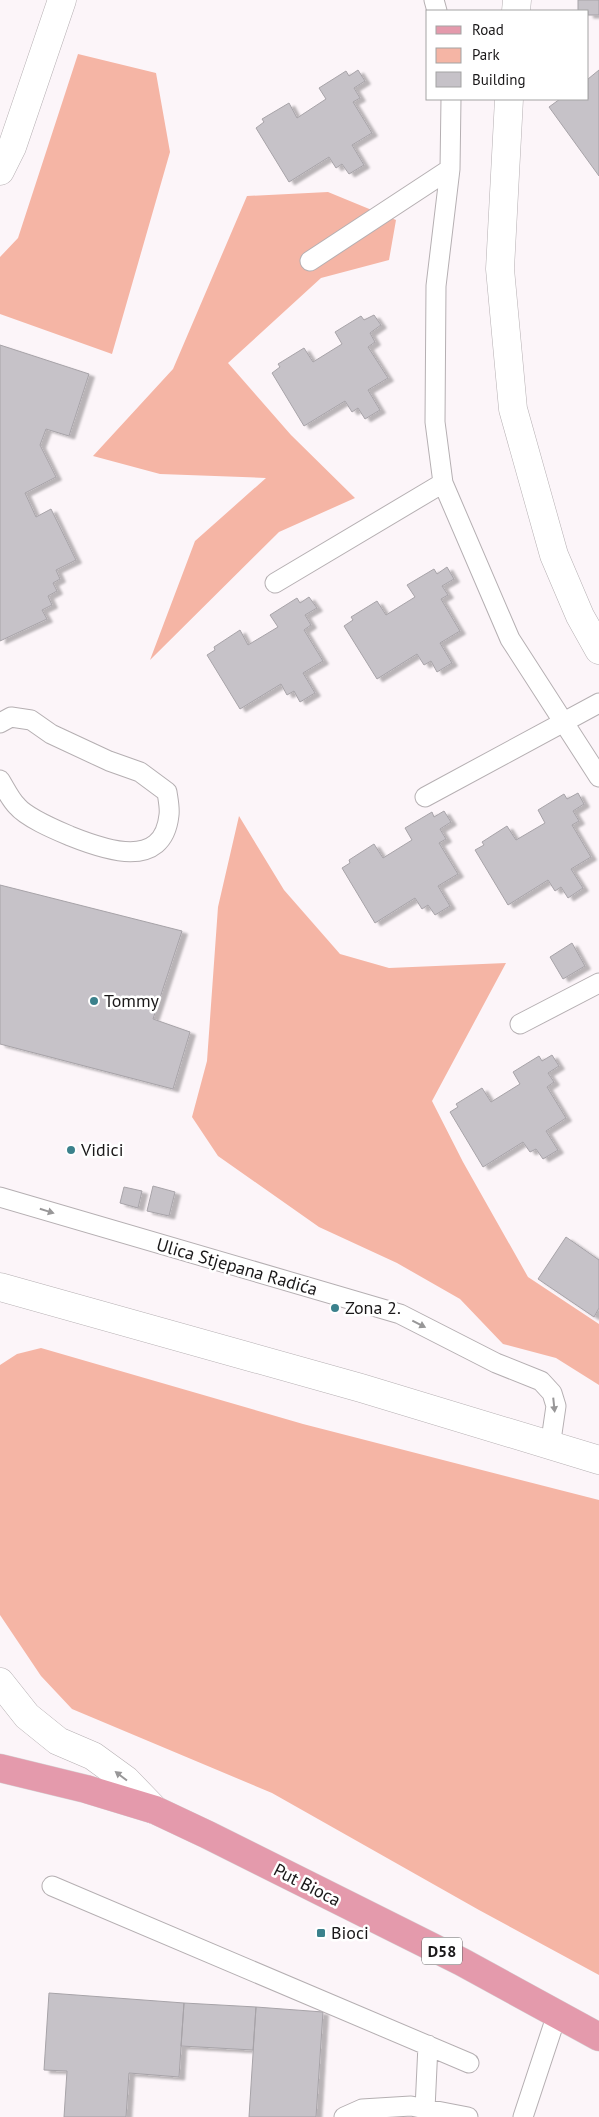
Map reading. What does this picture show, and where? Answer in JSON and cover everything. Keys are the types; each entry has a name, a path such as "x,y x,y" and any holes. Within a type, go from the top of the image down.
{"main road":[{"name":"Put Bioca","path":"0,1768 86,1789 155,1810 462,1962 599,2037"}],"street":[{"path":"0,171 12,147 62,0"},
{"path":"509,100 500,269 513,409 554,555 580,616 599,650"},
{"path":"0,1287 361,1388 550,1447 599,1460"},
{"path":"0,1682 28,1716 58,1742 93,1756 126,1780 155,1810"}],"lane":[{"path":"451,100 450,170 436,286 435,422 443,483 510,639 599,777"},
{"path":"310,261 450,170"},
{"path":"275,583 443,483"},
{"path":"425,798 599,703"},
{"path":"0,723 11,717 31,720 51,734 109,761 140,772 167,792 170,814 163,836 147,851 128,853 90,844 50,828 18,807 0,780"},
{"path":"520,1024 599,983"},
{"name":"Ulica Stjepana Radića","path":"0,1197 400,1314 496,1363 541,1381 552,1393 556,1406 550,1447"},
{"path":"52,1886 469,2062"},
{"path":"523,2117 557,2014"},
{"path":"425,2109 428,2045"},
{"path":"344,2117 362,2109 411,2106 468,2117"}],"green space":[{"path":"78,54 156,73 170,152 112,354 0,314 0,257 18,238"},
{"path":"328,192 396,220 389,260 321,278 228,363 291,435 355,498 279,532 150,660 195,541 266,478 160,474 93,456 173,369 247,196"},
{"path":"239,816 284,890 340,954 389,968 506,963 432,1101 463,1162 528,1277 599,1324 599,1385 556,1358 503,1344 460,1299 397,1263 319,1227 218,1156 192,1117 207,1061 218,907"},
{"path":"41,1348 303,1424 599,1500 599,1975 479,1910 272,1793 72,1709 41,1676 0,1615 0,1365 17,1354"}],"building":[{"path":"578,0 599,0 599,15 589,15 589,10 578,10"},
{"path":"358,70 365,81 354,88 360,98 353,102 372,133 352,145 364,165 349,174 342,164 336,168 329,157 289,182 256,128 264,122 262,119 289,103 297,118 326,99 319,88 346,71 349,76"},
{"path":"599,70 599,176 549,107 559,100 589,100 589,78"},
{"path":"374,315 381,325 370,333 375,342 368,347 388,378 368,390 380,410 365,419 358,408 352,412 345,401 304,426 272,373 280,367 278,364 304,348 313,362 342,344 335,332 361,316 364,320"},
{"path":"0,345 89,374 69,436 46,429 40,445 56,477 25,493 36,517 51,509 76,560 56,570 60,579 53,583 57,591 48,596 52,605 42,610 47,619 0,641"},
{"path":"447,567 454,579 442,586 448,595 441,599 460,631 440,643 452,663 437,672 431,661 424,665 417,654 377,679 344,626 353,620 351,617 377,601 386,615 415,597 407,585 434,569 437,574"},
{"path":"309,597 317,608 305,615 311,625 304,630 323,661 303,673 315,693 300,702 294,691 287,695 281,684 240,709 207,655 215,650 214,647 240,630 248,645 278,627 270,615 297,598 300,603"},
{"path":"578,793 584,804 573,811 579,821 572,825 591,857 571,869 583,888 568,898 561,887 555,891 548,880 508,905 475,850 484,845 482,842 507,826 516,840 545,823 538,810 564,794 567,799"},
{"path":"444,811 451,822 440,829 446,839 439,843 458,874 438,886 450,906 435,915 428,905 422,909 415,898 375,923 342,868 350,863 349,860 374,844 383,858 412,840 405,828 432,812 434,817"},
{"path":"0,885 182,931 153,1019 190,1032 173,1089 0,1044"},
{"path":"572,943 585,966 563,979 550,957"},
{"path":"552,1055 559,1066 548,1073 554,1082 547,1087 566,1118 546,1131 558,1150 543,1159 536,1149 530,1152 523,1142 483,1167 450,1112 458,1107 456,1104 482,1088 491,1102 520,1084 513,1072 539,1056 542,1061"},
{"path":"153,1186 175,1192 169,1216 147,1211"},
{"path":"124,1187 142,1191 138,1208 120,1203"},
{"path":"566,1237 599,1260 599,1308 594,1317 538,1279"},
{"path":"49,1993 184,2003 179,2077 129,2073 126,2117 64,2117 67,2071 44,2070"},
{"path":"184,2003 256,2007 253,2050 181,2046"},
{"path":"256,2007 323,2012 316,2117 249,2117"}],"place":[{"name":"Tommy","path":"94,1001"},
{"name":"Vidici","path":"71,1150"},
{"name":"Zona 2.","path":"335,1308"},
{"name":"Bioci","path":"321,1933"}]}
